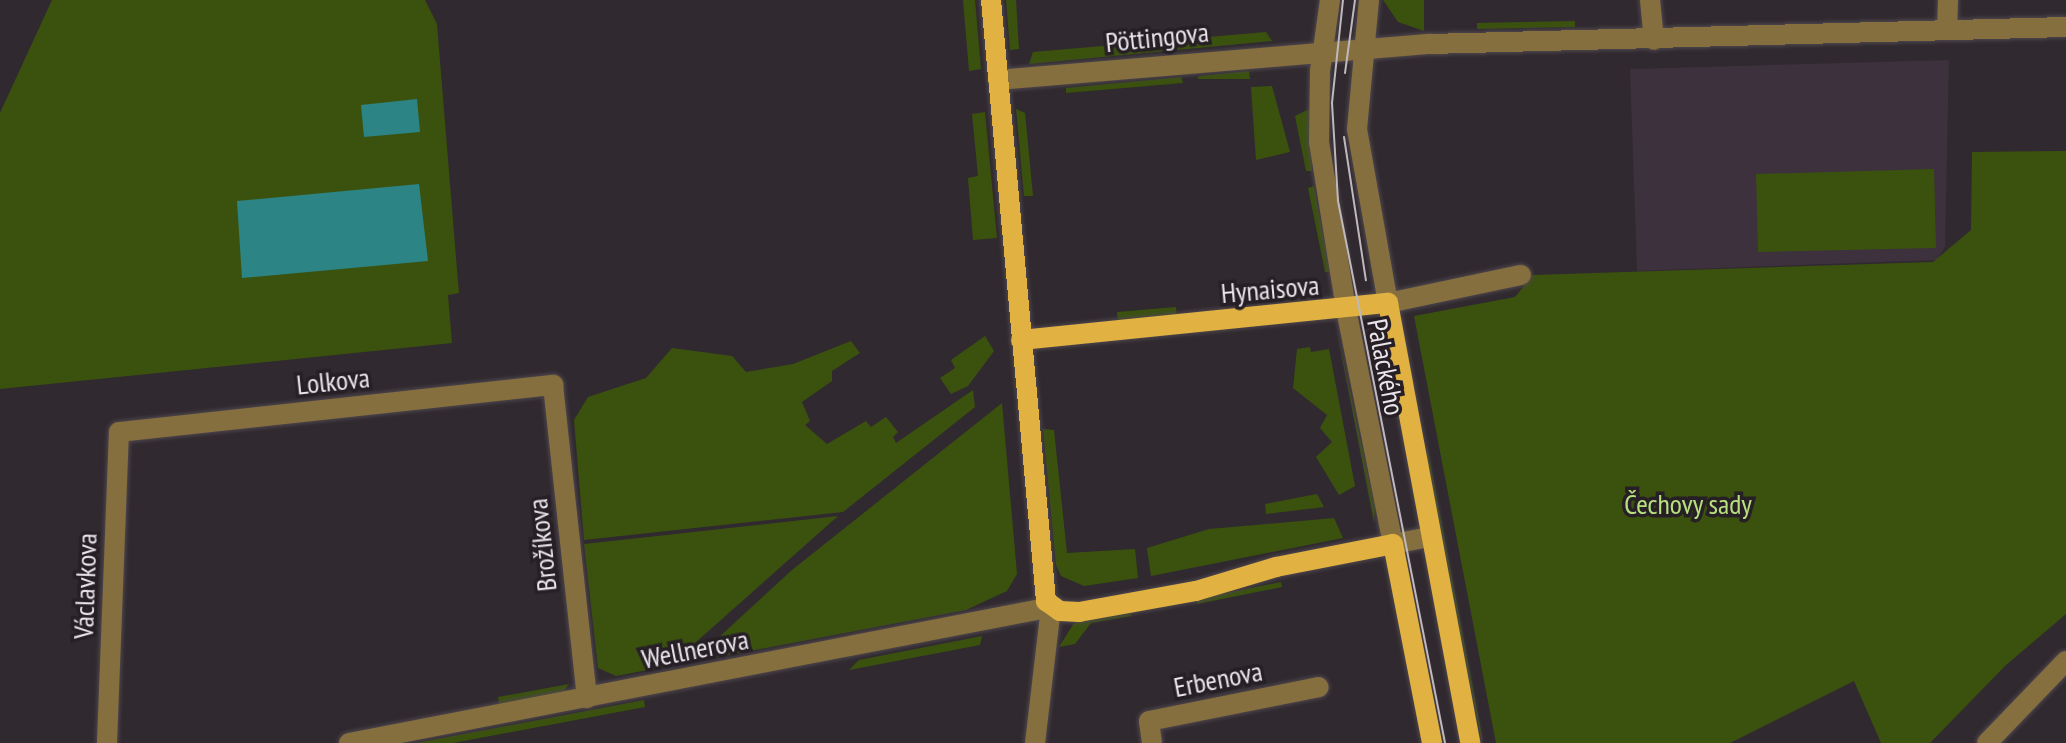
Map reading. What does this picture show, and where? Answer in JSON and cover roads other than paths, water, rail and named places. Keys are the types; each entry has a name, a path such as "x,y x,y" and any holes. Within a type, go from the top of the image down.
{"main road":[{"path":"991,0 1043,593 1051,607"},
{"name":"Hynaisova","path":"1021,340 1388,303"},
{"name":"Palackého","path":"1388,303 1470,743"},
{"name":"Palackého","path":"1393,544 1432,743"},
{"name":"Wellnerova","path":"1051,607 1079,612 1196,591 1276,567 1393,544"}],"street":[{"name":"Palackého","path":"1330,0 1322,51 1321,166 1393,544"},
{"name":"Palackého","path":"1369,0 1362,49 1358,147 1388,303"},
{"path":"1650,0 1654,40"},
{"path":"1947,30 1948,0"},
{"name":"Pöttingova","path":"998,80 1266,54 1462,43 2066,27"},
{"name":"Hynaisova","path":"1388,303 1521,275"},
{"name":"Lolkova","path":"119,432 553,385"},
{"name":"Brožíkova","path":"553,385 587,698"},
{"name":"Václavkova","path":"107,743 119,432"},
{"path":"1393,544 1430,537"},
{"path":"1035,743 1051,607"},
{"name":"Wellnerova","path":"349,743 1051,607"},
{"path":"1987,743 2066,661"},
{"name":"Erbenova","path":"1152,743 1149,721 1319,687"}],"water":[{"path":"417,99 420,132 364,137 361,105"},
{"path":"419,184 428,261 242,278 237,201"}],"tram line":[{"path":"1343,0 1332,103 1338,201 1445,743"},
{"path":"1345,73 1355,0"},
{"path":"1344,137 1366,280"}],"park label":[{"name":"Čechovy sady","path":"1688,504"}]}
